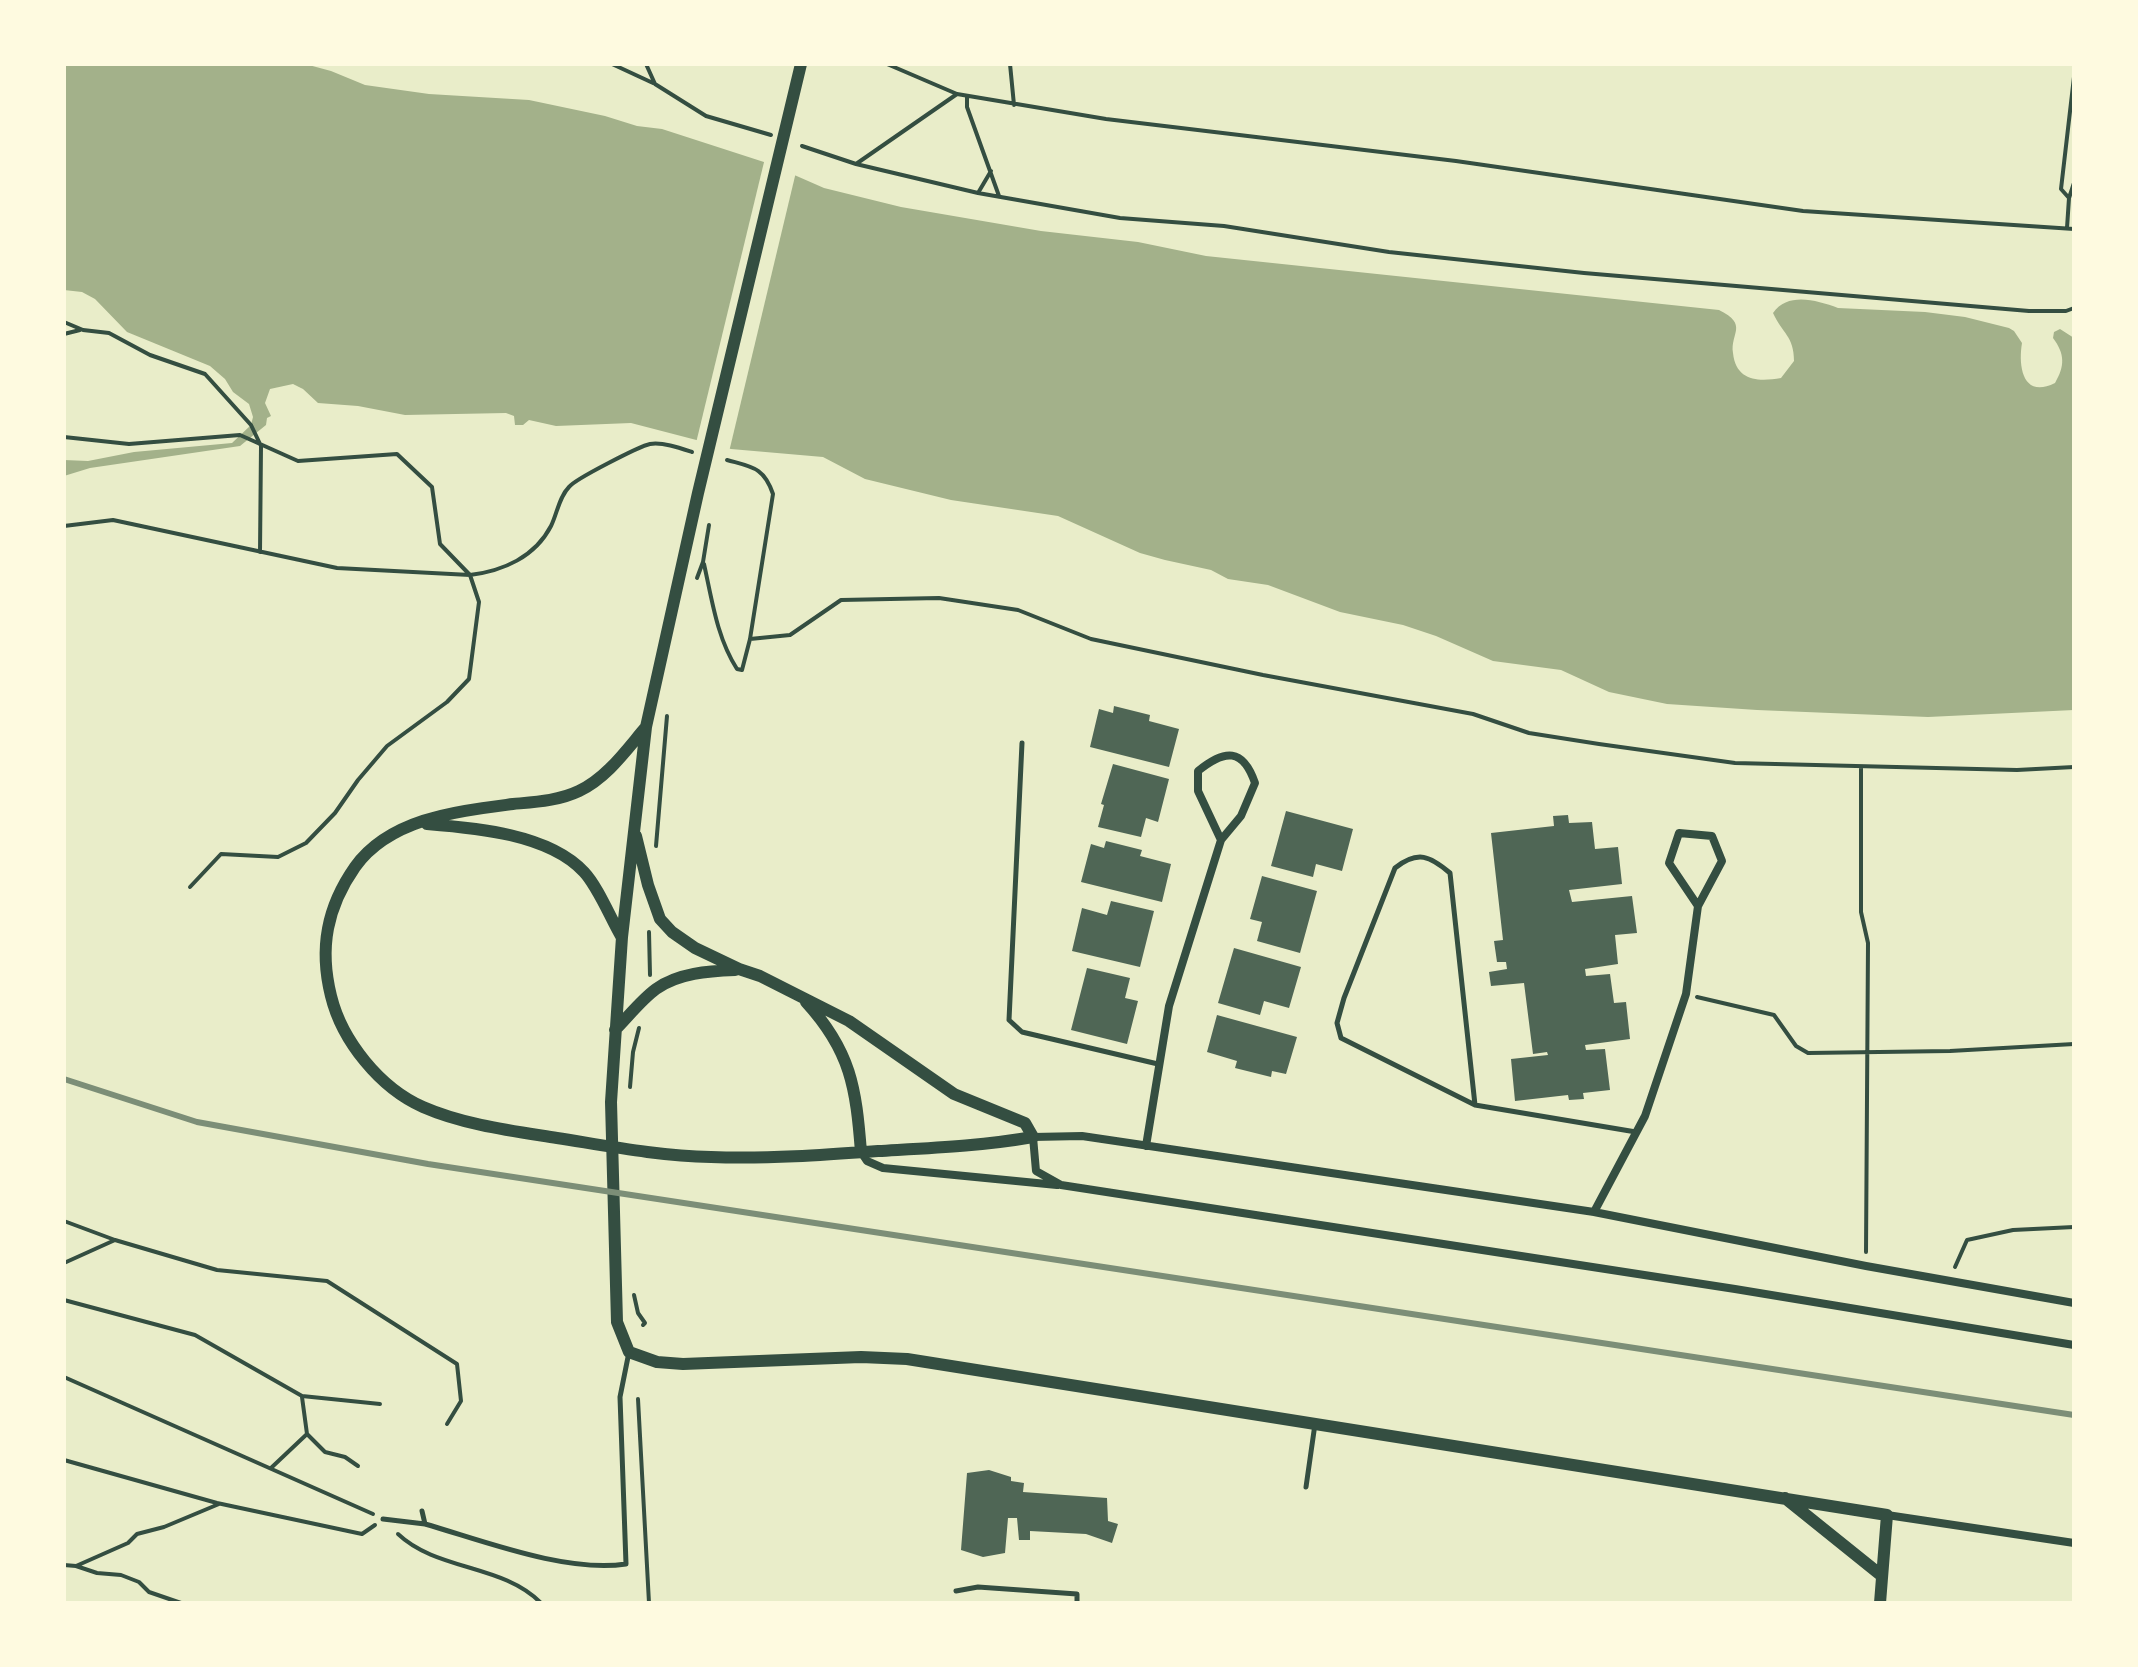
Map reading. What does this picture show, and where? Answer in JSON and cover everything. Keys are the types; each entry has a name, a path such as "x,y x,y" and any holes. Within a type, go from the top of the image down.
{"street":[{"path":"801,64 698,493 646,727 622,937 611,1102 617,1322 629,1352 657,1362 683,1364 861,1357 907,1359 2074,1543"},
{"path":"646,727 612,767 582,790 557,799 454,811 379,843 357,864 334,903 327,926 327,981 344,1030 359,1053 397,1092 423,1107 464,1120 648,1152 710,1157 801,1157 987,1145 1033,1137 1082,1136 1594,1212 2074,1303"},
{"path":"1146,1146 1169,1006 1221,840 1241,816 1255,783 1249,765 1234,755 1215,757 1198,771 1198,791 1221,840"},
{"path":"420,823 498,832 556,849 585,872 622,937"},
{"path":"634,828 660,919 672,932 695,948 760,976 849,1021 954,1094 1025,1123 1033,1137 1036,1171 1061,1185"},
{"path":"1594,1212 1645,1116 1686,994 1698,906 1722,861 1712,836 1679,833 1669,863 1698,906"},
{"path":"615,1030 656,989 672,981 706,972 739,969"},
{"path":"801,997 828,1027 846,1062 857,1097 861,1152 867,1161 883,1168 1061,1185 2074,1345"},
{"path":"1783,1496 1882,1576"},
{"path":"1880,1603 1887,1515"}],"lane":[{"path":"1022,743 1009,1020 1022,1032 1159,1064"},
{"path":"1475,1105 1450,873 1432,858 1408,858 1395,868 1344,998 1337,1023 1341,1038 1475,1105 1637,1132"},
{"path":"383,1519 425,1524 576,1566 604,1568 626,1564 620,1397 629,1352"},
{"path":"1306,1487 1316,1423"},
{"path":"422,1511 425,1524"},
{"path":"956,1591 978,1587 1077,1594 1077,1603"}],"path":[{"path":"612,64 655,84 706,116 771,135"},
{"path":"646,64 655,84"},
{"path":"887,64 957,94 1106,119 1456,161 1803,211 2074,229"},
{"path":"1010,64 1014,105"},
{"path":"2069,198 2061,189 2074,77"},
{"path":"856,164 957,94"},
{"path":"967,96 972,122 999,196"},
{"path":"802,146 856,164 978,193 1120,218 1224,226 1389,252 1584,273 2029,311 2066,311 2074,308"},
{"path":"978,193 991,170"},
{"path":"2067,228 2069,198 2074,183"},
{"path":"64,322 83,330 109,333 150,355 205,374 251,425 261,446 260,552"},
{"path":"64,334 83,330"},
{"path":"64,437 129,444 240,435 298,461 397,454 432,487 440,544 470,575 479,602 469,679 447,702 387,746 335,813 306,843 278,857 221,854 190,887"},
{"path":"64,526 113,520 337,568 470,575 491,572 516,562 533,549 550,528 569,486 639,447 653,443 694,452"},
{"path":"703,562 728,655 737,669 742,670 750,639 773,494 768,478 761,472 727,460"},
{"path":"694,587 703,562 710,523"},
{"path":"750,639 790,635 841,600 939,598 1018,610 1091,639 1473,714 1529,733 1735,763 2017,770 2074,767"},
{"path":"655,860 667,711"},
{"path":"1861,767 1861,912 1868,943 1866,1266"},
{"path":"653,981 649,928 654,923"},
{"path":"1686,994 1774,1015 1796,1046 1808,1053 1966,1051 2074,1044"},
{"path":"630,1093 633,1052 642,1023"},
{"path":"64,1221 115,1240 217,1270 327,1281 457,1364 461,1401 447,1424"},
{"path":"1949,1281 1967,1240 2013,1230 2074,1227"},
{"path":"64,1263 115,1240"},
{"path":"633,1290 638,1313 645,1323 643,1325"},
{"path":"64,1300 195,1335 302,1396 380,1404"},
{"path":"64,1377 383,1519 421,1550 516,1584 541,1603"},
{"path":"302,1396 307,1434 325,1452 345,1457 358,1466"},
{"path":"638,1399 649,1603"},
{"path":"271,1468 307,1434"},
{"path":"64,1460 220,1504 362,1534 383,1519"},
{"path":"76,1566 128,1543 137,1534 164,1527 220,1504"},
{"path":"64,1565 121,1575 139,1582 149,1592 181,1603"}],"shaded area":[{"path":"64,64 305,64 365,85 429,94 529,100 662,129 767,163 824,188 901,207 1041,231 1138,242 1206,256 1719,310 1736,325 1733,346 1735,362 1743,374 1756,379 1781,378 1794,361 1790,340 1773,313 1779,306 1794,300 1838,308 1965,317 2009,328 2022,343 2021,362 2025,378 2036,387 2055,383 2058,377 2062,355 2053,338 2054,332 2060,329 2074,338 2074,710 1928,717 1667,704 1609,692 1561,670 1493,661 1403,625 1340,612 1268,585 1228,579 1211,570 1140,553 1058,516 951,500 865,479 823,457 731,449 631,423 556,426 529,420 523,425 515,425 514,416 506,413 405,415 358,406 318,403 293,384 270,389 265,403 271,416 267,418 266,425 240,446 90,468 64,476 64,460 88,461 134,452 232,443 251,425 253,417 249,404 233,392 225,379 210,366 127,332 95,299 82,292 64,290"}],"pier":[{"path":"765,158 796,172 729,452 696,443"}],"building":[{"path":"1114,706 1150,715 1149,721 1179,729 1169,767 1090,747 1099,709 1113,713"},
{"path":"1113,764 1169,779 1158,822 1146,818 1141,837 1098,827 1104,805 1101,804"},
{"path":"1286,811 1353,829 1342,871 1316,864 1313,877 1271,866"},
{"path":"1568,815 1569,823 1592,822 1595,849 1618,847 1622,884 1569,890 1572,902 1632,896 1637,933 1615,935 1618,964 1585,969 1586,976 1610,974 1614,1003 1626,1002 1630,1039 1585,1045 1586,1050 1605,1049 1610,1090 1583,1093 1584,1099 1569,1100 1568,1095 1515,1101 1511,1059 1548,1055 1547,1052 1533,1054 1524,983 1491,986 1489,972 1507,969 1506,962 1497,962 1494,941 1503,940 1491,833 1554,826 1553,816"},
{"path":"1106,841 1142,850 1140,856 1171,864 1162,902 1081,882 1091,844 1104,848"},
{"path":"1262,876 1317,891 1300,953 1257,941 1262,922 1250,919"},
{"path":"1111,901 1154,911 1140,967 1072,951 1082,908 1107,915"},
{"path":"1234,948 1301,967 1289,1008 1264,1001 1260,1015 1218,1003"},
{"path":"1087,968 1130,978 1125,998 1138,1001 1127,1044 1071,1030"},
{"path":"1217,1015 1297,1037 1286,1074 1272,1071 1271,1077 1235,1068 1237,1061 1207,1052"},
{"path":"989,1470 1011,1477 1011,1481 1024,1483 1023,1492 1107,1498 1108,1521 1118,1524 1112,1543 1086,1534 1030,1531 1030,1540 1019,1540 1017,1518 1008,1518 1005,1553 983,1557 961,1550 967,1473"}],"railway":[{"path":"64,1079 197,1122 428,1164 2074,1415"}]}
